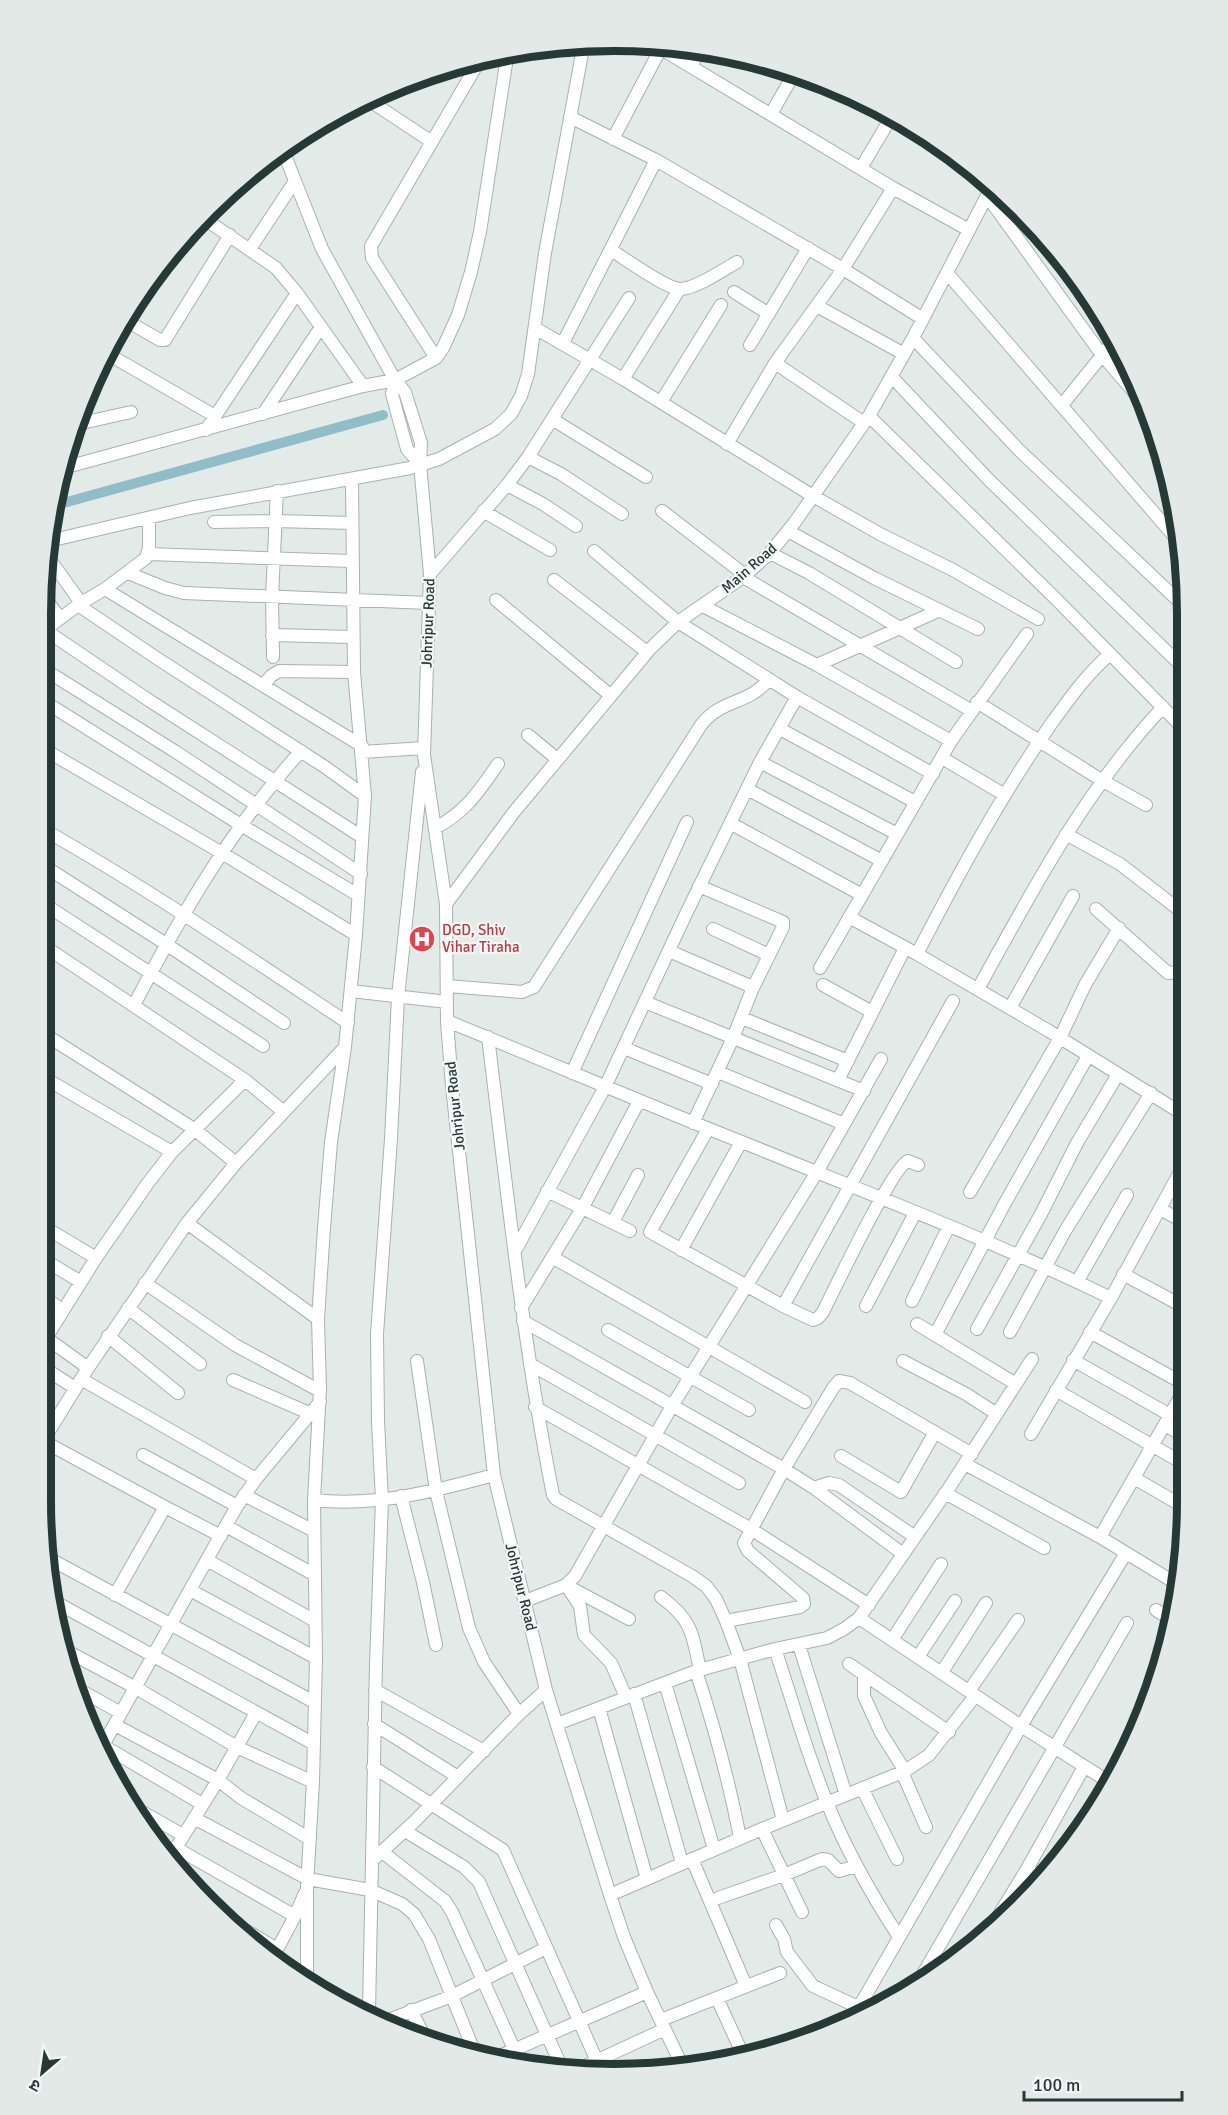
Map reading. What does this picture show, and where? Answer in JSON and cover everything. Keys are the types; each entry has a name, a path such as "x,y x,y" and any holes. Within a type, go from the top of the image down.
{"street":[{"path":"56,539 277,491 401,470 439,459 495,429 511,414 521,396 528,374 545,253 582,52"},
{"path":"613,139 655,52"},
{"path":"672,54 893,188 969,230"},
{"path":"691,66 696,57"},
{"path":"71,466 363,386 395,380 436,358 458,315 471,272 480,232 506,62"},
{"path":"436,358 370,253 374,240 475,68"},
{"path":"771,114 789,79"},
{"path":"375,104 432,142"},
{"path":"570,117 656,160 808,248 923,319"},
{"path":"861,168 888,122"},
{"name":"Johripur Road","path":"285,157 322,249 395,380 405,392 421,443 420,464 430,574 424,751 446,904 447,1021 453,1097 494,1475 546,1690 610,1895 624,1937 647,1992 680,2060"},
{"path":"563,343 656,160"},
{"path":"250,249 295,181"},
{"path":"727,444 775,363 843,269 893,188"},
{"name":"Main Road","path":"446,904 514,812 647,652 678,622 744,576 770,553 788,531 866,420 913,338 988,194"},
{"path":"996,201 1102,355 1128,385"},
{"path":"210,222 276,268 297,293 363,386"},
{"path":"131,324 160,340 165,340 230,235"},
{"path":"750,345 808,248"},
{"path":"611,250 660,281 679,290 689,288 737,262"},
{"path":"947,273 1171,532"},
{"path":"623,378 679,290"},
{"path":"734,291 769,315"},
{"path":"206,430 297,293"},
{"path":"430,574 507,485 528,457 629,298"},
{"path":"661,402 721,305"},
{"path":"817,306 904,354"},
{"path":"263,414 321,327"},
{"path":"535,328 623,378 813,496 880,534 953,570 1038,619"},
{"path":"913,338 1019,450 1177,599"},
{"path":"1062,405 1109,346"},
{"path":"113,357 215,416"},
{"path":"775,363 866,420 1110,654 1177,722"},
{"path":"891,376 989,480 1177,661"},
{"path":"395,380 392,394 406,448 420,464"},
{"path":"85,422 131,412"},
{"path":"552,418 646,477"},
{"path":"528,457 561,474 622,514"},
{"path":"307,1973 316,1658 314,1500 320,1396 318,1319 331,1142 348,1023 357,992 356,935 365,796 365,750 354,672 352,480"},
{"path":"507,485 543,504 576,526"},
{"path":"273,657 272,597 277,491"},
{"path":"483,511 550,550"},
{"path":"662,511 744,576 860,645 1039,742 1146,806"},
{"path":"51,625 143,561 148,554 149,518"},
{"path":"214,522 352,523"},
{"path":"788,531 857,569 978,629"},
{"path":"594,551 678,622 797,697 933,774"},
{"path":"770,553 808,573 956,662"},
{"path":"148,554 352,561"},
{"path":"53,565 79,604 154,657 301,751 365,796"},
{"path":"128,573 184,593 428,603"},
{"path":"554,580 647,652"},
{"path":"105,589 264,685 365,750 424,751 398,997 391,1139 377,1334 382,1500 374,1724 369,2008"},
{"path":"496,600 610,695"},
{"path":"51,606 60,618"},
{"path":"703,606 817,665 951,741"},
{"path":"817,665 940,610"},
{"path":"820,968 951,741 1027,633"},
{"path":"272,635 353,637"},
{"path":"51,636 362,837"},
{"path":"917,954 1005,795 1039,742 1081,684 1110,654"},
{"path":"264,685 279,670 354,672"},
{"path":"51,674 361,874"},
{"path":"447,986 522,992 534,987 705,719 717,709 758,692 769,679"},
{"path":"515,1251 624,1048 699,886 760,762 797,697"},
{"path":"51,706 241,825 358,895"},
{"path":"978,989 1039,877 1066,834 1103,781 1163,707"},
{"path":"780,729 915,802"},
{"path":"528,735 557,759"},
{"path":"134,1005 183,914 222,853 274,780 301,751"},
{"path":"51,753 222,853 356,935"},
{"path":"942,758 1005,795"},
{"path":"760,762 897,834"},
{"path":"435,828 451,820 464,809 498,764"},
{"path":"747,789 882,861"},
{"path":"572,1073 687,822"},
{"path":"730,823 862,895"},
{"path":"51,834 183,914 348,1023"},
{"path":"1066,834 1120,864 1177,908"},
{"path":"51,870 284,1023"},
{"path":"693,1123 742,1018 752,990 783,927 783,922 699,886"},
{"path":"1010,1008 1073,896"},
{"path":"51,908 263,1046"},
{"path":"1096,909 1168,973 1177,972"},
{"path":"849,917 978,989 1177,1110"},
{"path":"970,1192 1060,1038 1082,991 1119,928"},
{"path":"713,929 769,955"},
{"path":"838,1080 905,948"},
{"path":"51,951 245,1080 284,1112"},
{"path":"669,951 748,985 752,990"},
{"path":"823,985 872,1012"},
{"path":"357,992 447,1002"},
{"path":"783,1306 953,1001"},
{"path":"645,1002 864,1091"},
{"path":"742,1018 848,1061"},
{"path":"447,1021 949,1226 1046,1267 1110,1298"},
{"path":"488,1037 521,1308 536,1407 554,1498 692,1576 706,1586 716,1599 740,1659 783,1820"},
{"path":"51,1038 194,1129 236,1163"},
{"path":"51,1427 108,1336 187,1223 236,1163 345,1047"},
{"path":"624,1048 844,1124"},
{"path":"935,1335 1088,1056"},
{"path":"525,1601 566,1585 575,1576 672,1406 817,1172 881,1059"},
{"path":"977,1329 1041,1214 1082,1134 1118,1074"},
{"path":"51,1326 148,1183 172,1152 245,1080"},
{"path":"51,1082 172,1152"},
{"path":"1010,1332 1091,1188 1151,1093"},
{"path":"521,1308 583,1207 639,1101"},
{"path":"708,1129 650,1230 653,1235 747,1287 813,1320 819,1317 881,1199 904,1162 908,1161 918,1165"},
{"path":"681,1250 741,1142"},
{"path":"614,1222 638,1175"},
{"path":"1031,1434 1177,1181"},
{"path":"547,1191 630,1231"},
{"path":"1077,1282 1127,1196"},
{"path":"1160,1209 1177,1218"},
{"path":"867,1306 915,1213"},
{"path":"187,1223 318,1319"},
{"path":"912,1301 949,1226"},
{"path":"51,1231 96,1258"},
{"path":"552,1257 805,1402"},
{"path":"51,1264 81,1282"},
{"path":"1124,1274 1177,1303"},
{"path":"144,1283 235,1345 320,1396"},
{"path":"51,1302 62,1310"},
{"path":"128,1308 165,1334 200,1364"},
{"path":"523,1321 784,1469 814,1488 903,1554"},
{"path":"917,1324 1016,1384"},
{"path":"608,1329 749,1410"},
{"path":"1090,1332 1177,1385"},
{"path":"108,1336 178,1393"},
{"path":"51,1344 81,1378"},
{"path":"557,1724 698,1670 775,1649 827,1638 860,1618 968,1459 1032,1359"},
{"path":"1073,1360 1167,1420 1177,1429"},
{"path":"417,1361 436,1491 473,1641 484,1662 519,1714"},
{"path":"903,1361 966,1394 996,1414"},
{"path":"531,1364 739,1483"},
{"path":"51,1369 81,1378 256,1479"},
{"path":"233,1380 309,1413"},
{"path":"726,1621 800,1607 804,1604 803,1598 748,1551 744,1543 784,1469 839,1381 850,1383 934,1432 968,1459 1171,1580"},
{"path":"1056,1390 1177,1460"},
{"path":"105,1742 237,1506 320,1396"},
{"path":"1100,1537 1177,1403"},
{"path":"536,1407 751,1529 869,1605"},
{"path":"841,1456 901,1492 934,1432"},
{"path":"51,1447 165,1507 223,1531 315,1575"},
{"path":"142,1455 237,1506"},
{"path":"314,1500 362,1503 436,1491 494,1475"},
{"path":"1134,1478 1177,1503"},
{"path":"814,1488 830,1483 838,1485 915,1536"},
{"path":"945,1493 1044,1548"},
{"path":"244,1495 314,1531"},
{"path":"401,1496 436,1645"},
{"path":"115,1594 165,1507"},
{"path":"776,1925 784,1939 787,1952 813,1986 863,2006 899,1936 1021,1726 1126,1553"},
{"path":"207,1560 315,1621"},
{"path":"55,1561 172,1623 314,1702"},
{"path":"892,1640 941,1564"},
{"path":"566,1585 629,1619"},
{"path":"566,1585 580,1606 584,1635 611,1663 630,1695 687,1861 746,1986"},
{"path":"190,1590 316,1658"},
{"path":"661,1597 683,1616 689,1626 698,1670 728,1774 740,1838"},
{"path":"918,1658 955,1601"},
{"path":"942,1672 986,1603"},
{"path":"61,1605 314,1744"},
{"path":"1156,1611 1165,1616"},
{"path":"860,1618 1104,1779"},
{"path":"610,1895 740,1838 903,1772 929,1755 949,1732 1018,1620"},
{"path":"925,1970 1127,1623"},
{"path":"799,1645 846,1795"},
{"path":"775,1649 792,1707 826,1802 873,1897 899,1936"},
{"path":"72,1654 237,1747 313,1782"},
{"path":"849,1664 949,1732"},
{"path":"864,1674 864,1696 903,1772 926,1827"},
{"path":"665,1683 714,1849"},
{"path":"375,1690 484,1751"},
{"path":"371,1862 405,1831 519,1714 546,1690"},
{"path":"86,1696 118,1719 218,1780 241,1798 310,1839"},
{"path":"599,1708 647,1878"},
{"path":"173,1852 256,1713"},
{"path":"374,1724 458,1777"},
{"path":"109,1749 202,1803"},
{"path":"373,1767 503,1850 598,2064"},
{"path":"1013,1898 1032,1873 1084,1767"},
{"path":"862,1788 897,1858"},
{"path":"146,1814 183,1835"},
{"path":"194,1818 311,1882 370,1890 402,1904 414,1914 429,1939 472,2046"},
{"path":"762,1829 802,1912"},
{"path":"405,1831 472,1874 484,1891 559,2061"},
{"path":"381,1851 445,1901 516,2055"},
{"path":"178,1857 295,1916"},
{"path":"718,1898 825,1859 839,1871 857,1866"},
{"path":"276,1951 311,1882"},
{"path":"392,2018 452,1996 546,1948"},
{"path":"599,2064 663,2025 717,1998 780,1973"},
{"path":"516,2055 547,2036 647,1992"},
{"path":"717,1998 740,2049"},
{"path":"411,2010 421,2029"}],"waterway":[{"path":"62,503 383,415"}],"place":[{"name":"DGD, Shiv Vihar Tiraha","path":"422,939"}]}
